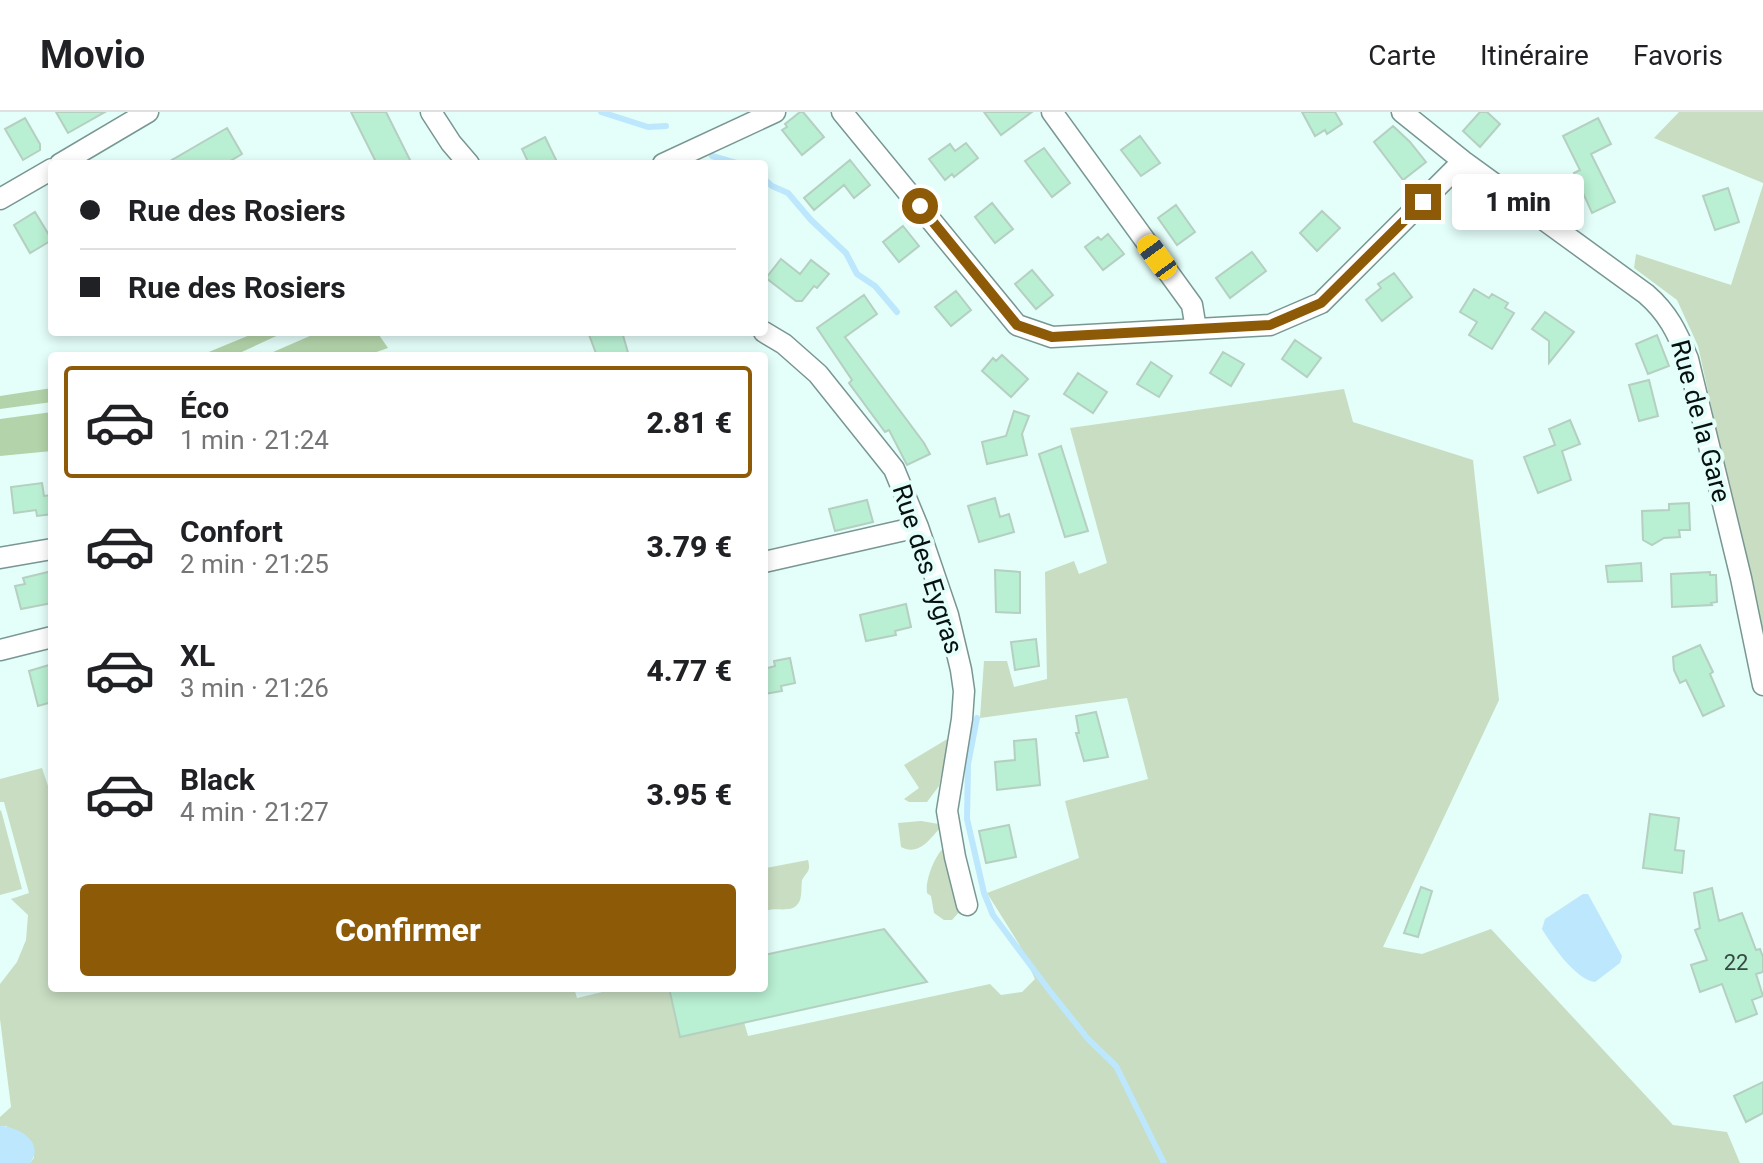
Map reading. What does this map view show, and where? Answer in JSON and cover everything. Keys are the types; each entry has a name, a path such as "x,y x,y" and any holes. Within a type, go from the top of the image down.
{"street":[{"path":"67,160 148,112"},
{"path":"431,112 466,160"},
{"path":"672,160 775,112"},
{"path":"842,112 1017,325 1052,337 1270,325 1321,303 1463,161"},
{"path":"1052,112 1192,305 1196,329"},
{"name":"Rue de la Gare","path":"1402,112 1463,161 1646,294 1662,308 1675,327 1688,359 1741,578 1763,685"},
{"path":"0,199 48,171"},
{"name":"Rue des Eygras","path":"768,334 784,344 818,374 894,469 918,527 948,615 964,691 947,811 967,905"},
{"path":"768,561 918,527"},
{"path":"0,558 48,550"},
{"path":"0,650 48,638"}],"green space":[{"path":"1679,112 1763,112 1763,183 1654,138"},
{"path":"1763,185 1763,640 1698,346 1677,300 1634,268 1636,254 1731,285"},
{"path":"247,336 276,336 242,352 209,352"},
{"path":"310,336 380,336 388,348 376,352 273,352"},
{"path":"48,389 48,403 0,409 0,396"},
{"path":"1344,389 1353,422 1473,460 1499,700 1383,947 1422,954 1491,929 1673,1125 1727,1132 1740,1163 30,1163 34,1158 33,1144 6,1126 0,1126 0,1117 11,1107 0,1019 0,984 17,962 26,940 28,915 11,899 29,893 4,802 0,802 0,779 42,768 48,786 48,992 575,992 577,998 602,992 678,992 744,1022 748,1036 990,984 1001,995 1022,992 1035,979 1019,944 987,893 1079,858 1065,801 1148,779 1127,698 980,718 984,661 1007,661 1014,687 1047,679 1045,572 1074,561 1079,574 1107,563 1070,428"},
{"path":"48,413 48,451 0,456 0,419"},
{"path":"949,738 939,786 927,802 904,799 919,788 904,765"},
{"path":"0,811 22,889 0,895"},
{"path":"921,821 939,824 940,828 918,848 901,847 898,823"},
{"path":"947,845 961,910 952,920 944,920 934,913 931,896 927,893 932,866"},
{"path":"808,860 809,869 802,880 801,898 793,908 768,910 768,868"}],"water":[{"path":"1583,894 1588,894 1622,956 1620,963 1595,982 1572,968 1542,929 1545,919"},
{"path":"0,1126 15,1129 28,1137 35,1149 30,1163 0,1163"}],"building":[{"path":"56,112 105,112 68,133"},
{"path":"351,112 386,112 410,160 375,160"},
{"path":"800,112 824,137 802,155 782,130"},
{"path":"984,112 1032,112 1001,135"},
{"path":"1302,112 1335,112 1342,124 1327,134 1325,130 1315,136"},
{"path":"1480,112 1487,112 1500,124 1480,147 1463,131"},
{"path":"25,118 40,144 40,150 23,160 5,129"},
{"path":"1598,118 1611,144 1591,154 1615,202 1592,213 1574,173 1580,170 1563,136"},
{"path":"1393,126 1426,162 1403,180 1374,142"},
{"path":"227,128 242,154 232,160 172,160"},
{"path":"1140,136 1160,163 1141,176 1121,150"},
{"path":"545,137 556,160 527,160 522,149"},
{"path":"966,143 978,158 954,177 952,174 945,180 929,159 950,144 955,151"},
{"path":"1044,148 1070,183 1052,197 1025,161"},
{"path":"850,160 870,185 854,198 844,185 814,210 804,198"},
{"path":"1728,188 1739,222 1715,230 1703,196"},
{"path":"992,203 1013,229 995,243 975,217"},
{"path":"1176,205 1195,232 1177,245 1158,218"},
{"path":"1322,211 1340,228 1317,251 1300,233"},
{"path":"35,212 48,233 48,242 30,253 14,225"},
{"path":"903,226 919,246 899,262 883,242"},
{"path":"1108,234 1124,254 1103,270 1085,247"},
{"path":"1252,252 1266,271 1230,298 1216,278"},
{"path":"781,259 800,274 811,260 829,274 802,301 796,301 768,280"},
{"path":"1032,270 1053,295 1036,309 1015,284"},
{"path":"1394,273 1412,297 1382,321 1366,300 1381,288 1378,284"},
{"path":"1474,289 1489,298 1492,294 1508,303 1505,308 1514,313 1492,349 1469,335 1477,322 1460,312"},
{"path":"956,291 971,310 951,326 935,307"},
{"path":"864,295 877,314 845,337 930,454 907,465 889,430 885,432 849,383 852,380 817,328"},
{"path":"1545,312 1574,332 1549,363 1549,341 1532,329"},
{"path":"1657,335 1669,366 1648,374 1636,344"},
{"path":"590,336 623,336 628,352 596,352"},
{"path":"1295,340 1321,358 1307,377 1282,359"},
{"path":"1223,352 1244,364 1231,386 1210,373"},
{"path":"1002,355 1028,379 1011,397 982,371 993,358 996,361"},
{"path":"1151,362 1172,376 1159,397 1137,384"},
{"path":"1078,373 1107,392 1093,413 1064,394"},
{"path":"1649,380 1658,416 1639,421 1629,385"},
{"path":"1014,411 1029,416 1022,434 1027,455 987,464 982,442 1006,436"},
{"path":"1570,420 1580,444 1562,451 1571,480 1538,493 1524,457 1555,445 1549,429"},
{"path":"1061,446 1088,531 1065,537 1039,454"},
{"path":"42,483 44,496 48,496 48,515 37,516 36,510 14,513 11,487"},
{"path":"995,498 1000,517 1009,514 1014,532 979,542 968,506"},
{"path":"867,500 873,522 835,531 829,509"},
{"path":"1689,503 1690,530 1679,530 1680,537 1664,538 1652,545 1643,540 1642,511 1669,510 1669,504"},
{"path":"1641,563 1642,581 1608,582 1606,566"},
{"path":"995,570 1020,572 1020,613 996,612"},
{"path":"48,572 48,604 21,609 15,586 25,584 23,578"},
{"path":"1710,572 1710,575 1716,575 1717,602 1712,605 1672,607 1671,574"},
{"path":"906,604 911,627 895,631 896,635 866,641 860,615"},
{"path":"1036,639 1039,666 1015,670 1011,642"},
{"path":"1700,645 1724,706 1703,716 1686,680 1680,683 1674,670 1673,657"},
{"path":"790,658 795,683 781,686 782,691 768,693 768,668 775,666 774,661"},
{"path":"48,665 48,703 38,706 29,671"},
{"path":"1096,712 1108,757 1084,761 1076,733 1079,733 1076,716"},
{"path":"1036,739 1040,785 997,790 995,762 1015,760 1014,741"},
{"path":"1650,814 1679,818 1675,850 1684,851 1682,873 1643,868"},
{"path":"1009,825 1016,857 986,863 979,831"},
{"path":"1421,887 1432,891 1418,937 1404,933"},
{"path":"1712,888 1719,921 1742,913 1756,950 1760,949 1763,957 1763,972 1756,974 1763,996 1752,1000 1757,1014 1736,1022 1722,984 1700,992 1691,965 1707,960 1695,930 1700,928 1694,893"},
{"path":"884,929 927,982 680,1037 670,992 768,992 768,954"},
{"path":"1763,1082 1763,1113 1746,1122 1734,1096"}],"waterway":[{"path":"601,112 648,127 666,126"},
{"path":"712,156 726,160"},
{"path":"768,182 788,193 846,253 857,274 875,286 897,312"},
{"path":"977,718 968,764 967,819 984,893 993,915 1088,1039 1116,1066 1164,1163"}],"route":[{"path":"920,206 1017,325 1052,337 1270,325 1321,303 1423,202"}]}
